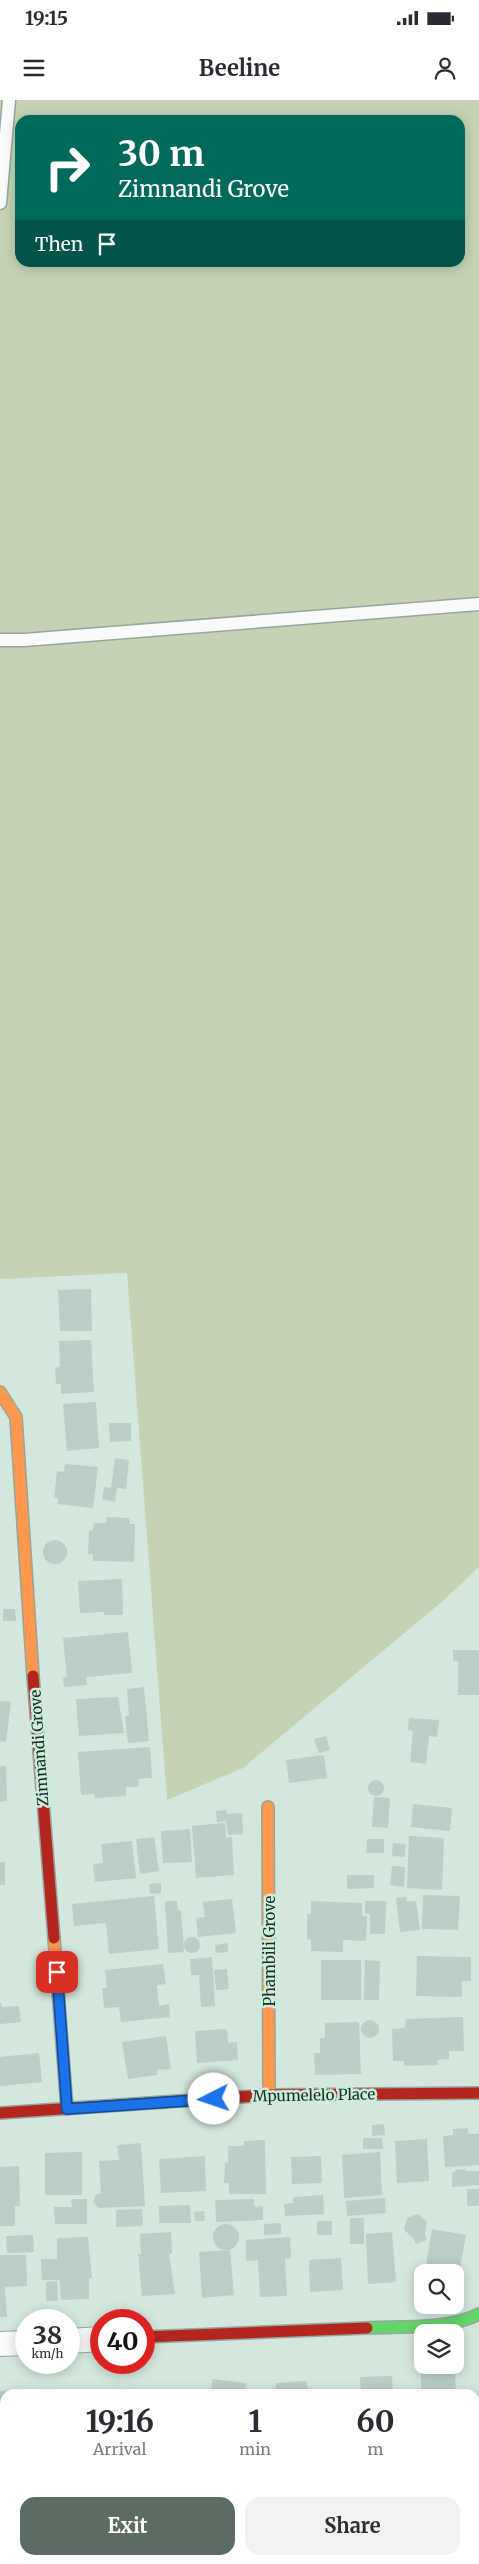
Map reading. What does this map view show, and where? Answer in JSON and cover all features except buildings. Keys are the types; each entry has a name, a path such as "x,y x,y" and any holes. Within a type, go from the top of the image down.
{"street":[{"name":"Zimnandi Grove","path":"0,1392 16,1417 67,2109"},
{"name":"Phambili Grove","path":"268,1808 269,2095"},
{"name":"Mpumelelo Place","path":"0,2112 269,2095 479,2093"},
{"path":"155,2337 426,2325 468,2320 479,2314"},
{"path":"0,2344 15,2343"}],"lane":[{"path":"0,203 9,100"},
{"path":"0,640 24,640 479,604"}],"green space":[{"path":"0,100 479,100 479,1567 445,1599 243,1768 167,1800 127,1273 0,1279"}],"traffic: fast":[{"path":"367,2328 440,2325 454,2323 479,2314"}],"traffic: slow":[{"path":"0,1392 16,1417 33,1676"},
{"path":"268,1807 269,2095"},
{"path":"54,1938 67,2109"}],"traffic: jam":[{"path":"33,1676 54,1938"},
{"path":"0,2113 269,2095 479,2093"},
{"path":"155,2337 367,2328"}],"route":[{"path":"57,1972 67,2109 214,2099"}]}
